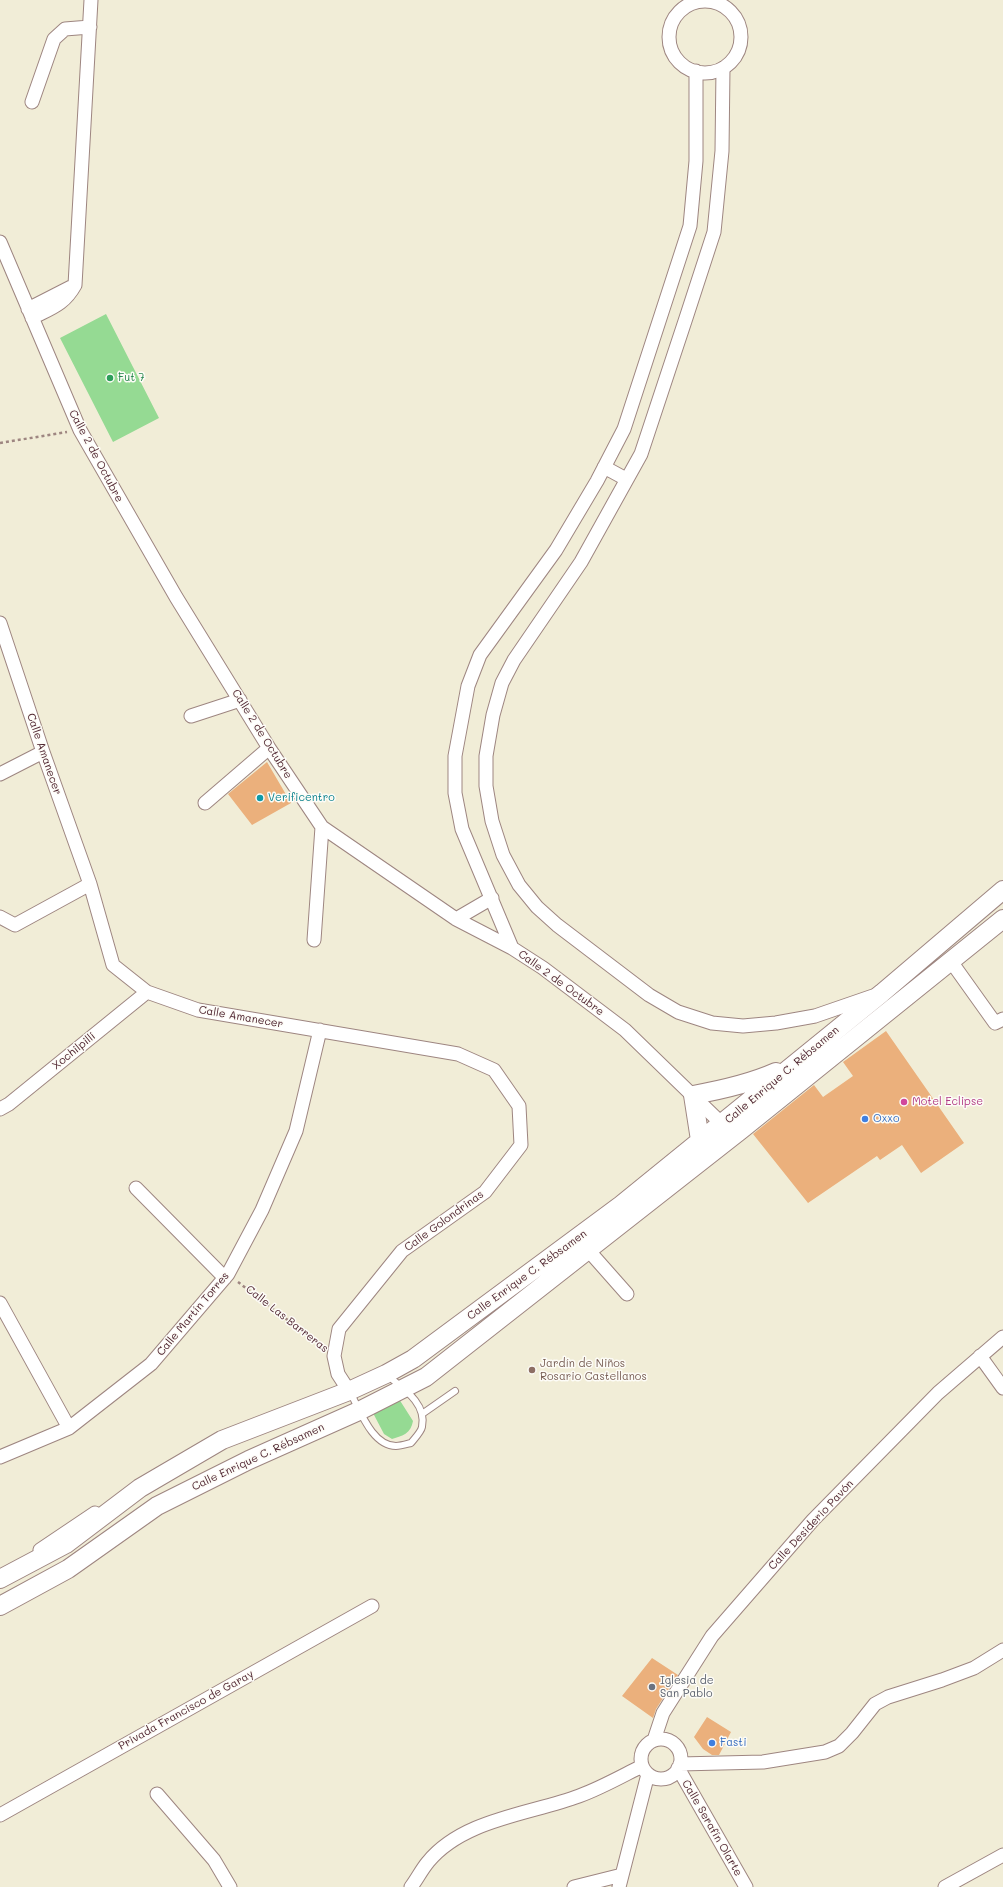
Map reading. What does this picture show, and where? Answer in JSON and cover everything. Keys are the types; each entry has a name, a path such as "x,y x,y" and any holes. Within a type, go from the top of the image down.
{"main road":[{"name":"Calle Enrique C. Rébsamen","path":"2,1574 66,1544 140,1488 222,1440 349,1391 386,1374 413,1359 580,1237 722,1124 794,1063 882,993 1003,890"},
{"name":"Calle Enrique C. Rébsamen","path":"0,1606 68,1569 157,1506 248,1460 360,1410 426,1377 742,1130 1003,918"},
{"path":"700,1140 693,1095 727,1089 762,1078 794,1063"}],"street":[{"path":"30,314 75,285 91,0"},
{"path":"713,1 724,6 733,14 739,25 741,37 738,49 732,60 723,68 705,73 685,67 676,59 671,48 669,37 671,25 684,3 713,1"},
{"path":"32,102 54,39 65,29 90,27"},
{"path":"723,68 722,151 714,232 641,454 581,562 514,660 502,683 493,715 486,756 486,786 492,821 503,855 519,885 537,907 557,925 649,995 678,1012 712,1023 743,1026 776,1023 815,1016 882,993"},
{"path":"512,948 462,829 455,793 455,756 468,686 480,655 556,550 604,467 624,428 690,226 696,161 696,71"},
{"name":"Calle 2 de Octubre","path":"0,242 80,430 176,598 269,748 322,826 456,919 512,948 543,968 625,1030 722,1124 742,1130"},
{"path":"604,467 626,479"},
{"name":"Calle Amanecer","path":"0,623 43,752 90,884 113,965 147,992 198,1010 320,1030"},
{"path":"191,716 240,700"},
{"path":"205,803 269,748"},
{"path":"0,774 43,752"},
{"path":"314,940 322,826"},
{"path":"0,917 16,925 90,884"},
{"path":"456,919 492,898"},
{"path":"950,960 999,1021"},
{"name":"Xochilpilli","path":"0,1109 9,1104 147,992"},
{"name":"Calle Martín Torres","path":"0,1457 68,1428 151,1364 226,1276 262,1210 296,1131 320,1030"},
{"name":"Calle Golondrinas","path":"320,1030 458,1054 494,1070 519,1106 521,1145 485,1192 402,1251 339,1329 334,1356"},
{"path":"136,1188 226,1276"},
{"path":"588,1251 627,1294"},
{"path":"0,1303 68,1428"},
{"name":"Calle Desiderio Pavón","path":"654,1740 663,1713 712,1636 813,1520 938,1393 1003,1337"},
{"name":"Calle Las Barreras","path":"334,1356 338,1374 349,1391"},
{"path":"980,1356 1003,1388"},
{"name":"Privada Francisco de Garay","path":"0,1815 372,1606"},
{"path":"679,1766 763,1762 825,1752 839,1746 852,1733 875,1704 888,1697 974,1668 1003,1650"},
{"path":"574,1887 621,1881 645,1770 641,1756 646,1746 654,1740 665,1739 674,1744 680,1753 679,1766 675,1773 667,1778 657,1779 645,1770"},
{"name":"Calle Serafín Olarte","path":"679,1766 746,1887"},
{"path":"411,1887 428,1861 448,1844 473,1829 580,1796 645,1770"},
{"path":"157,1794 214,1860 230,1887"},
{"path":"945,1887 1003,1855"}],"lane":[{"path":"349,1391 360,1410 368,1429 382,1442 396,1446 411,1442 422,1428 422,1414 417,1402 386,1374"},
{"path":"422,1414 454,1391"}],"path":[{"path":"0,443 80,430"},
{"name":"Calle Las Barreras","path":"226,1276 334,1356"}],"green space":[{"name":"Fut 7","path":"106,314 159,418 113,442 60,338"},
{"path":"399,1399 413,1421 406,1433 400,1437 392,1439 384,1434 373,1413"}],"building":[{"name":"Verificentro","path":"267,762 291,803 252,825 228,794"},
{"path":"886,1031 964,1143 921,1173 902,1145 880,1160 877,1156 808,1203 753,1134 814,1085 823,1097 853,1076 843,1062"},
{"name":"Iglesia de San Pablo","path":"652,1658 678,1675 656,1709 653,1718 622,1696"},
{"name":"Fasti","path":"707,1717 731,1732 719,1755 712,1755 703,1749 694,1737"}],"place":[{"name":"Fut 7","path":"110,378"},
{"name":"Verificentro","path":"260,798"},
{"name":"Motel Eclipse","path":"904,1102"},
{"name":"Oxxo","path":"865,1119"},
{"name":"Jardín de Niños Rosario Castellanos","path":"532,1370"},
{"name":"Iglesia de San Pablo","path":"652,1687"},
{"name":"Fasti","path":"712,1743"}]}
